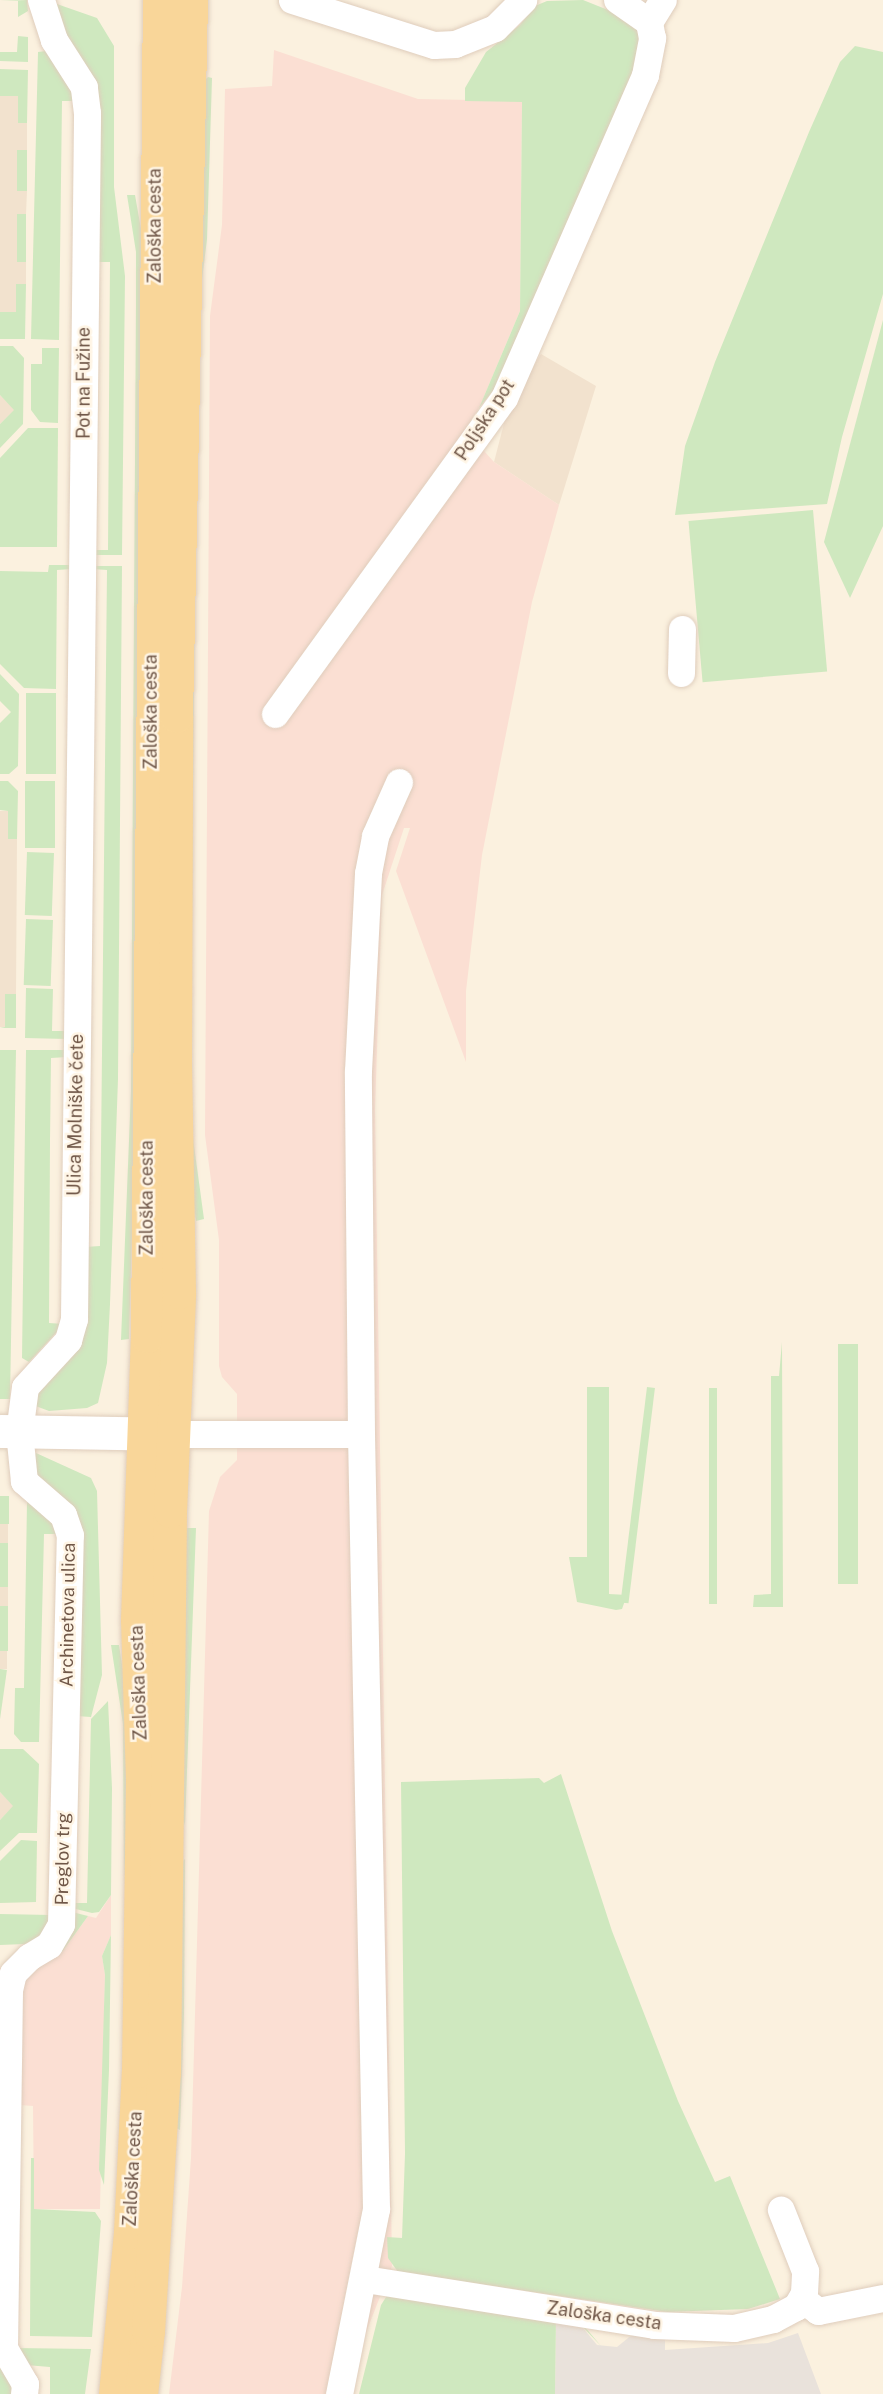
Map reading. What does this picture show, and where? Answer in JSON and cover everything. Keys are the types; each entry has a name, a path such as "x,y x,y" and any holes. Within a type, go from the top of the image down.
{"main road":[{"name":"Zaloška cesta","path":"141,2394 149,2319 164,2073 159,1434 159,0"},
{"name":"Zaloška cesta","path":"115,2394 131,2221 138,2071 142,1778 137,1620 159,1434 179,1292 174,1067 176,727 191,0"}],"street":[{"name":"Pot na Fužine","path":"41,0 47,27 84,87 86,105 80,778"},
{"path":"292,0 434,45 455,44 495,28 523,0"},
{"name":"Poljska pot","path":"275,714 504,398 645,75 656,11 617,0"},
{"path":"681,673 682,629"},
{"name":"Ulica Molniške čete","path":"10,1432 25,1387 68,1341 74,1319 80,778"},
{"path":"339,2394 365,2279 376,2209 361,1434 358,1071 368,873 375,836 399,782"},
{"path":"10,1432 361,1434"},
{"name":"Archinetova ulica","path":"10,1432 24,1481 63,1515 69,1527 65,1746"},
{"name":"Preglov trg","path":"24,2394 25,2384 6,2354 2,2294 9,1990 13,1973 29,1957 48,1944 61,1924 65,1746"},
{"path":"0,1956 29,1957"},
{"path":"781,2210 805,2271 802,2299 818,2311 883,2298"},
{"name":"Zaloška cesta","path":"365,2279 654,2325 734,2328 773,2319 796,2307 802,2299"}],"shaded area":[{"path":"274,50 418,99 522,101 520,311 479,408 465,430 494,462 559,505 532,602 482,855 466,991 466,1062 396,871 410,828 404,828 382,895 375,1110 392,2266 342,2394 169,2394 182,2287 191,2158 209,1511 220,1477 237,1460 237,1394 222,1377 219,1366 219,1240 205,1135 210,316 222,225 225,89 272,86"},
{"path":"0,96 18,96 18,122 27,123 27,150 17,150 17,191 27,191 26,214 17,215 17,262 26,262 26,284 16,284 16,312 0,312"},
{"path":"541,354 596,386 559,505 494,462 508,408"},
{"path":"0,395 15,410 0,424"},
{"path":"0,811 8,811 8,838 17,839 16,994 6,995 5,1027 0,1027"},
{"path":"0,1524 8,1524 8,1543 0,1543"},
{"path":"0,1587 8,1587 8,1606 0,1606"},
{"path":"0,1651 7,1651 7,1669 0,1669"},
{"path":"0,1792 14,1806 0,1820"},
{"path":"111,1895 111,1935 102,1956 105,1975 100,2209 34,2209 33,2106 20,2105 21,1987 36,1966 62,1952 88,1916 96,1918"},
{"path":"556,2319 579,2323 597,2345 617,2347 633,2334 665,2338 665,2350 768,2343 798,2333 821,2394 555,2394"}],"green space":[{"path":"27,0 28,11 18,17 18,1 0,1"},
{"path":"583,0 633,20 640,38 640,65 508,372 479,408 520,311 522,102 465,101 465,88 486,52 520,25 535,6 547,1"},
{"path":"54,3 97,18 114,46 114,187 125,276 122,555 92,555 92,550 108,550 110,262 95,262 98,99 57,30"},
{"path":"18,36 28,37 28,62 0,61 0,52 17,52"},
{"path":"855,46 883,52 883,294 842,437 827,504 675,515 685,446 715,362 840,62"},
{"path":"46,51 77,101 62,101 59,340 31,339 38,52"},
{"path":"0,69 28,70 27,123 18,123 18,96 0,96"},
{"path":"208,77 212,78 207,239 197,321 191,1059 192,1131 204,1219 196,1221 187,1153 186,1059 190,457 192,320 202,239 204,81"},
{"path":"17,150 27,150 27,191 17,191"},
{"path":"127,195 135,195 141,229 136,1091 129,1339 121,1340 131,1091 136,303 136,252"},
{"path":"17,214 26,214 26,262 17,262"},
{"path":"16,284 26,284 25,339 0,339 0,312 16,312"},
{"path":"883,320 883,526 850,598 824,542"},
{"path":"0,346 13,346 24,358 23,424 0,448 0,424 14,410 0,395"},
{"path":"42,348 59,348 58,423 40,422 31,410 31,364 42,364"},
{"path":"28,428 58,428 57,547 0,547 0,458"},
{"path":"813,510 827,671 703,682 688,521"},
{"path":"49,565 72,565 72,569 57,570 56,689 24,688 0,664 0,571 48,572"},
{"path":"92,566 122,566 118,1079 107,1363 98,1403 87,1408 49,1411 33,1405 32,1390 73,1352 85,1247 100,1246 107,570 92,569"},
{"path":"0,674 19,694 18,766 9,774 0,774 0,723 11,712 0,701"},
{"path":"26,693 56,693 56,774 26,774"},
{"path":"0,781 8,781 18,791 17,839 8,839 8,811 0,810"},
{"path":"25,781 55,781 55,848 25,848"},
{"path":"27,852 54,853 52,916 25,915"},
{"path":"26,919 53,920 51,986 24,985"},
{"path":"26,988 53,989 52,1031 67,1031 67,1039 25,1038"},
{"path":"5,994 16,994 16,1028 0,1028 5,1027"},
{"path":"0,1050 16,1050 10,1399 0,1399"},
{"path":"26,1050 67,1050 67,1057 51,1058 50,1141 49,1323 64,1324 29,1362 22,1358"},
{"path":"782,1342 783,1607 753,1607 754,1595 771,1594 771,1376 779,1376"},
{"path":"838,1344 858,1344 858,1584 838,1584"},
{"path":"587,1387 609,1387 609,1594 627,1595 622,1609 616,1610 577,1602 569,1557 587,1557"},
{"path":"647,1387 655,1388 628,1603 621,1602"},
{"path":"709,1388 717,1388 717,1604 709,1604"},
{"path":"36,1453 91,1478 97,1491 102,1675 91,1717 76,1716 80,1530 38,1481 33,1457"},
{"path":"0,1496 9,1496 9,1524 0,1524"},
{"path":"27,1502 60,1525 60,1534 44,1534 39,1742 21,1742 14,1734 15,1688 24,1688"},
{"path":"186,1528 196,1528 185,1825 182,1817"},
{"path":"0,1543 8,1543 8,1587 0,1587"},
{"path":"0,1606 8,1606 8,1651 0,1651"},
{"path":"111,1645 119,1645 130,1716 124,1887 123,1724"},
{"path":"0,1669 7,1670 0,1719"},
{"path":"108,1701 112,1788 111,1895 99,1912 92,1913 72,1908 72,1903 87,1903 91,1719"},
{"path":"0,1749 23,1749 39,1764 37,1833 19,1833 0,1851 0,1820 13,1806 0,1792"},
{"path":"561,1774 612,1931 678,2101 715,2182 730,2176 780,2299 748,2309 667,2312 398,2272 388,2258 387,2237 402,2238 405,2154 401,1782 539,1778 544,1783"},
{"path":"21,1840 37,1841 36,1902 0,1903 0,1861"},
{"path":"185,1859 184,2014 180,2130 175,2127 182,1862"},
{"path":"72,1912 88,1916 62,1952 36,1966 19,1986"},
{"path":"0,1914 51,1915 44,1934 25,1944 0,1945"},
{"path":"111,1935 104,2185 99,2170 105,1975 102,1956"},
{"path":"31,2158 34,2158 34,2209 95,2212 101,2221 92,2337 30,2336"},
{"path":"388,2294 579,2320 601,2346 579,2323 556,2319 555,2394 359,2394 381,2305"},
{"path":"15,2348 91,2349 85,2394 50,2394 50,2367 26,2365"},
{"path":"0,2361 4,2367 14,2394 0,2394"}]}
